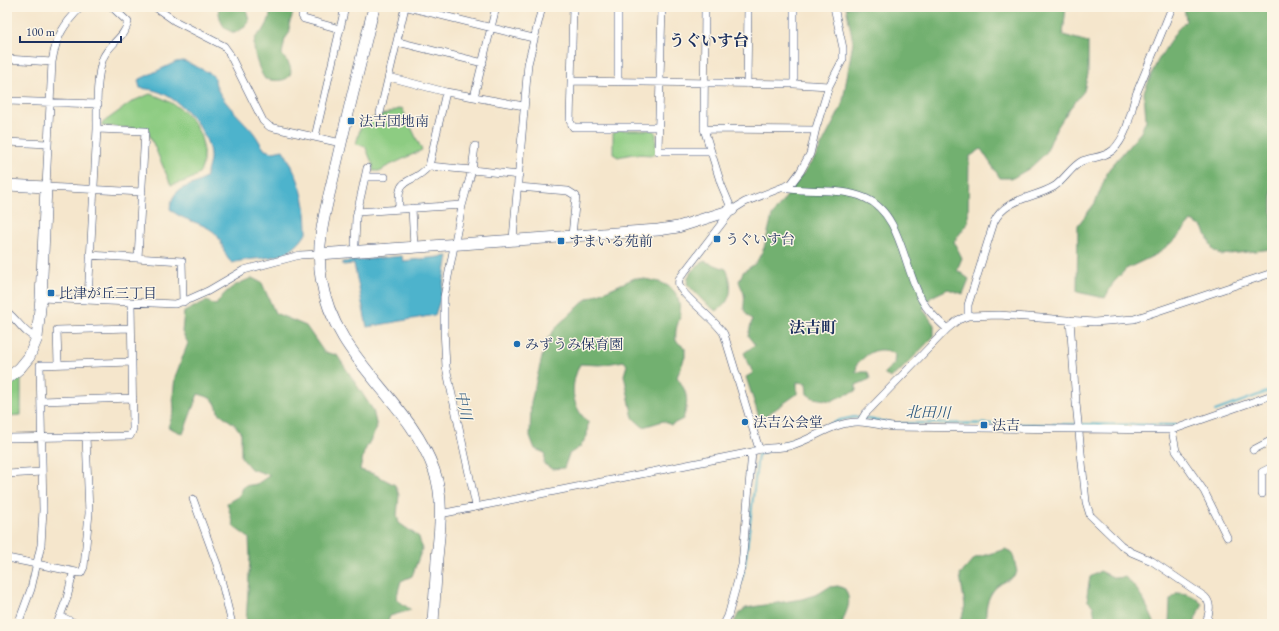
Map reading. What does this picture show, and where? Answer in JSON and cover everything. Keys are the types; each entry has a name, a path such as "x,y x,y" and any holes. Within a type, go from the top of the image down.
{"street":[{"path":"7,379 20,368 29,357 37,338 41,298 52,62 59,32 81,7"},
{"path":"88,299 98,104 104,57 126,29 128,22 112,7"},
{"path":"155,7 175,21 224,46 229,53 263,121 270,127 341,143"},
{"path":"304,7 302,16 304,19 340,29"},
{"path":"315,137 345,7"},
{"path":"374,7 322,227 319,254 324,292 333,321 346,343 421,442 431,462 437,481 440,514 433,624"},
{"path":"380,113 398,42 405,7"},
{"path":"408,7 533,38"},
{"path":"474,97 496,7"},
{"path":"514,240 528,64 533,38 542,7"},
{"path":"573,7 570,121 573,127 659,127"},
{"path":"618,7 618,82"},
{"path":"662,7 658,151 710,151"},
{"path":"705,7 704,129 710,151 732,210"},
{"path":"747,84 748,7"},
{"path":"794,7 794,84"},
{"path":"41,298 175,304 208,291 244,270 300,256 572,235 658,230 678,226 732,210 745,202 784,188 796,178 805,164 810,154 815,130 829,86 843,59 843,48 834,7"},
{"path":"968,316 968,305 994,222 1000,211 1009,204 1028,195 1045,191 1056,185 1079,163 1106,154 1118,145 1125,132 1137,92 1172,7"},
{"path":"398,42 483,62"},
{"path":"7,60 52,62"},
{"path":"389,77 446,92 524,106"},
{"path":"571,81 660,84 794,84 829,86"},
{"path":"399,209 398,192 401,186 422,173 429,166 446,92"},
{"path":"7,101 98,104"},
{"path":"97,129 145,131 138,258"},
{"path":"704,129 815,130"},
{"path":"7,142 48,144"},
{"path":"474,507 444,351 444,297 462,205 472,170 475,146"},
{"path":"429,166 518,176"},
{"path":"355,244 357,212 367,168"},
{"path":"365,178 385,177"},
{"path":"7,185 142,192"},
{"path":"518,187 568,191 576,196 572,235"},
{"path":"784,188 853,194 867,198 877,205 887,216 895,230 911,277 922,302 947,329"},
{"path":"357,212 462,205"},
{"path":"412,208 414,247"},
{"path":"724,624 742,565 756,450 724,334 716,323 678,286 679,279 732,210"},
{"path":"90,256 182,260 183,302"},
{"path":"860,422 865,414 947,329 958,320 968,316 999,315 1094,322 1134,318 1272,273"},
{"path":"7,438 130,436 132,434 131,303"},
{"path":"7,312 13,316 29,336 37,338"},
{"path":"1070,320 1076,403 1080,430 1086,502 1090,515 1121,545 1131,552 1152,561 1205,596 1210,605 1206,624"},
{"path":"58,364 57,330 131,328"},
{"path":"18,624 31,589 37,565 42,530 40,365 132,362"},
{"path":"440,514 756,450 785,447 800,443 840,426 860,422 893,427 1172,430 1272,395"},
{"path":"41,401 132,398"},
{"path":"1172,430 1176,451 1204,490 1227,537"},
{"path":"7,558 73,573 81,573 84,567 88,535 86,436"},
{"path":"1253,450 1272,440"},
{"path":"1262,494 1262,472 1272,467"},
{"path":"7,474 42,472"},
{"path":"193,499 218,567 232,624"},
{"path":"57,624 73,573"},
{"path":"60,616 77,624"}],"green space":[{"path":"218,7 246,7 249,22 245,27 235,33 230,31 222,23"},
{"path":"272,7 295,7 289,25 290,32 285,39 282,54 291,70 288,77 280,80 265,79 258,65 254,46 254,41 257,36 266,26"},
{"path":"846,7 1066,7 1063,35 1088,42 1088,74 1084,91 1070,108 1055,131 1046,153 1030,168 1013,178 1000,178 981,149 969,157 968,222 954,242 962,258 957,270 969,279 963,294 948,289 931,297 923,309 934,325 934,336 900,371 890,378 884,373 894,364 895,354 884,350 874,351 857,364 856,372 868,372 870,379 856,385 856,391 832,401 813,398 807,394 806,383 797,382 797,394 760,420 746,377 753,373 744,353 755,345 748,336 752,320 744,310 744,294 739,281 743,272 756,263 764,248 772,216 816,156 842,106 853,42"},
{"path":"1184,7 1272,7 1272,249 1221,255 1213,250 1203,227 1191,221 1176,239 1157,254 1126,269 1113,283 1105,298 1077,292 1078,225 1095,203 1109,169 1141,132 1146,120 1144,92 1157,62 1177,30 1186,21"},
{"path":"150,94 170,102 188,116 200,134 203,145 202,167 199,173 190,179 171,185 147,129 103,126 101,124 133,101"},
{"path":"402,108 422,150 384,168 382,171 373,171 373,165 365,146 356,144 362,122"},
{"path":"619,130 653,130 656,132 656,152 654,155 633,154 618,157 613,154 613,133"},
{"path":"704,261 726,269 729,275 731,287 730,293 725,303 716,311 704,302 687,284 692,271"},
{"path":"252,278 262,283 275,313 306,326 324,352 337,355 373,410 377,428 364,452 360,470 374,474 395,485 399,495 397,516 399,523 419,537 422,549 412,576 401,581 396,599 411,610 390,616 387,624 246,624 250,558 249,538 234,527 227,503 239,496 244,486 257,484 270,475 251,469 241,457 241,433 235,425 218,412 216,404 212,399 198,394 183,434 168,427 174,411 173,396 175,377 188,343 182,332 184,312 206,301 216,305 223,295 231,288"},
{"path":"635,278 656,281 663,284 674,291 677,297 680,313 676,330 676,341 685,348 685,357 677,377 685,393 687,402 683,419 671,425 663,421 643,427 633,418 624,375 627,365 624,361 600,365 580,364 573,387 575,402 578,409 588,422 587,436 580,447 569,454 564,468 552,469 544,464 545,453 535,449 530,436 531,402 546,341 558,325 587,299"},
{"path":"21,377 21,415 7,416 7,386"},
{"path":"1006,549 1013,555 1017,572 1011,578 999,585 989,598 986,608 987,624 960,624 965,606 960,575 975,558"},
{"path":"1100,571 1115,578 1125,577 1136,588 1155,624 1096,624 1093,606 1088,601 1087,595 1090,577"},
{"path":"838,586 845,589 849,603 842,624 733,624 739,613 746,608 802,599 818,594 829,587"},
{"path":"1177,593 1191,596 1202,604 1195,624 1169,624 1170,600"}],"water":[{"path":"184,61 210,73 215,78 219,92 253,132 265,150 273,152 283,150 289,160 298,179 304,199 307,221 307,232 292,250 274,256 232,263 226,256 220,240 214,232 203,225 180,216 170,209 172,201 178,191 205,178 210,160 208,145 205,136 187,111 172,99 161,93 140,88 138,80 176,62"},
{"path":"402,256 403,261 448,256 440,300 435,315 367,327 354,264 343,265 343,262"}],"waterway":[{"name":"北田川","path":"1215,411 1272,390"},
{"name":"北田川","path":"783,444 840,420 854,417 895,423 1177,425"},
{"name":"北田川","path":"745,566 758,455 767,451"},
{"name":"北田川","path":"729,624 744,571"}],"place":[{"name":"法吉団地南","path":"351,121"},
{"name":"うぐいす台","path":"717,239"},
{"name":"すまいる苑前","path":"561,241"},
{"name":"比津が丘三丁目","path":"51,293"},
{"name":"みずうみ保育園","path":"517,344"},
{"name":"法吉公会堂","path":"745,422"},
{"name":"法吉","path":"984,425"}],"district":[{"name":"うぐいす台","path":"709,40"},
{"name":"法吉町","path":"813,327"}],"water label":[{"name":"中川","path":"464,405"}]}
